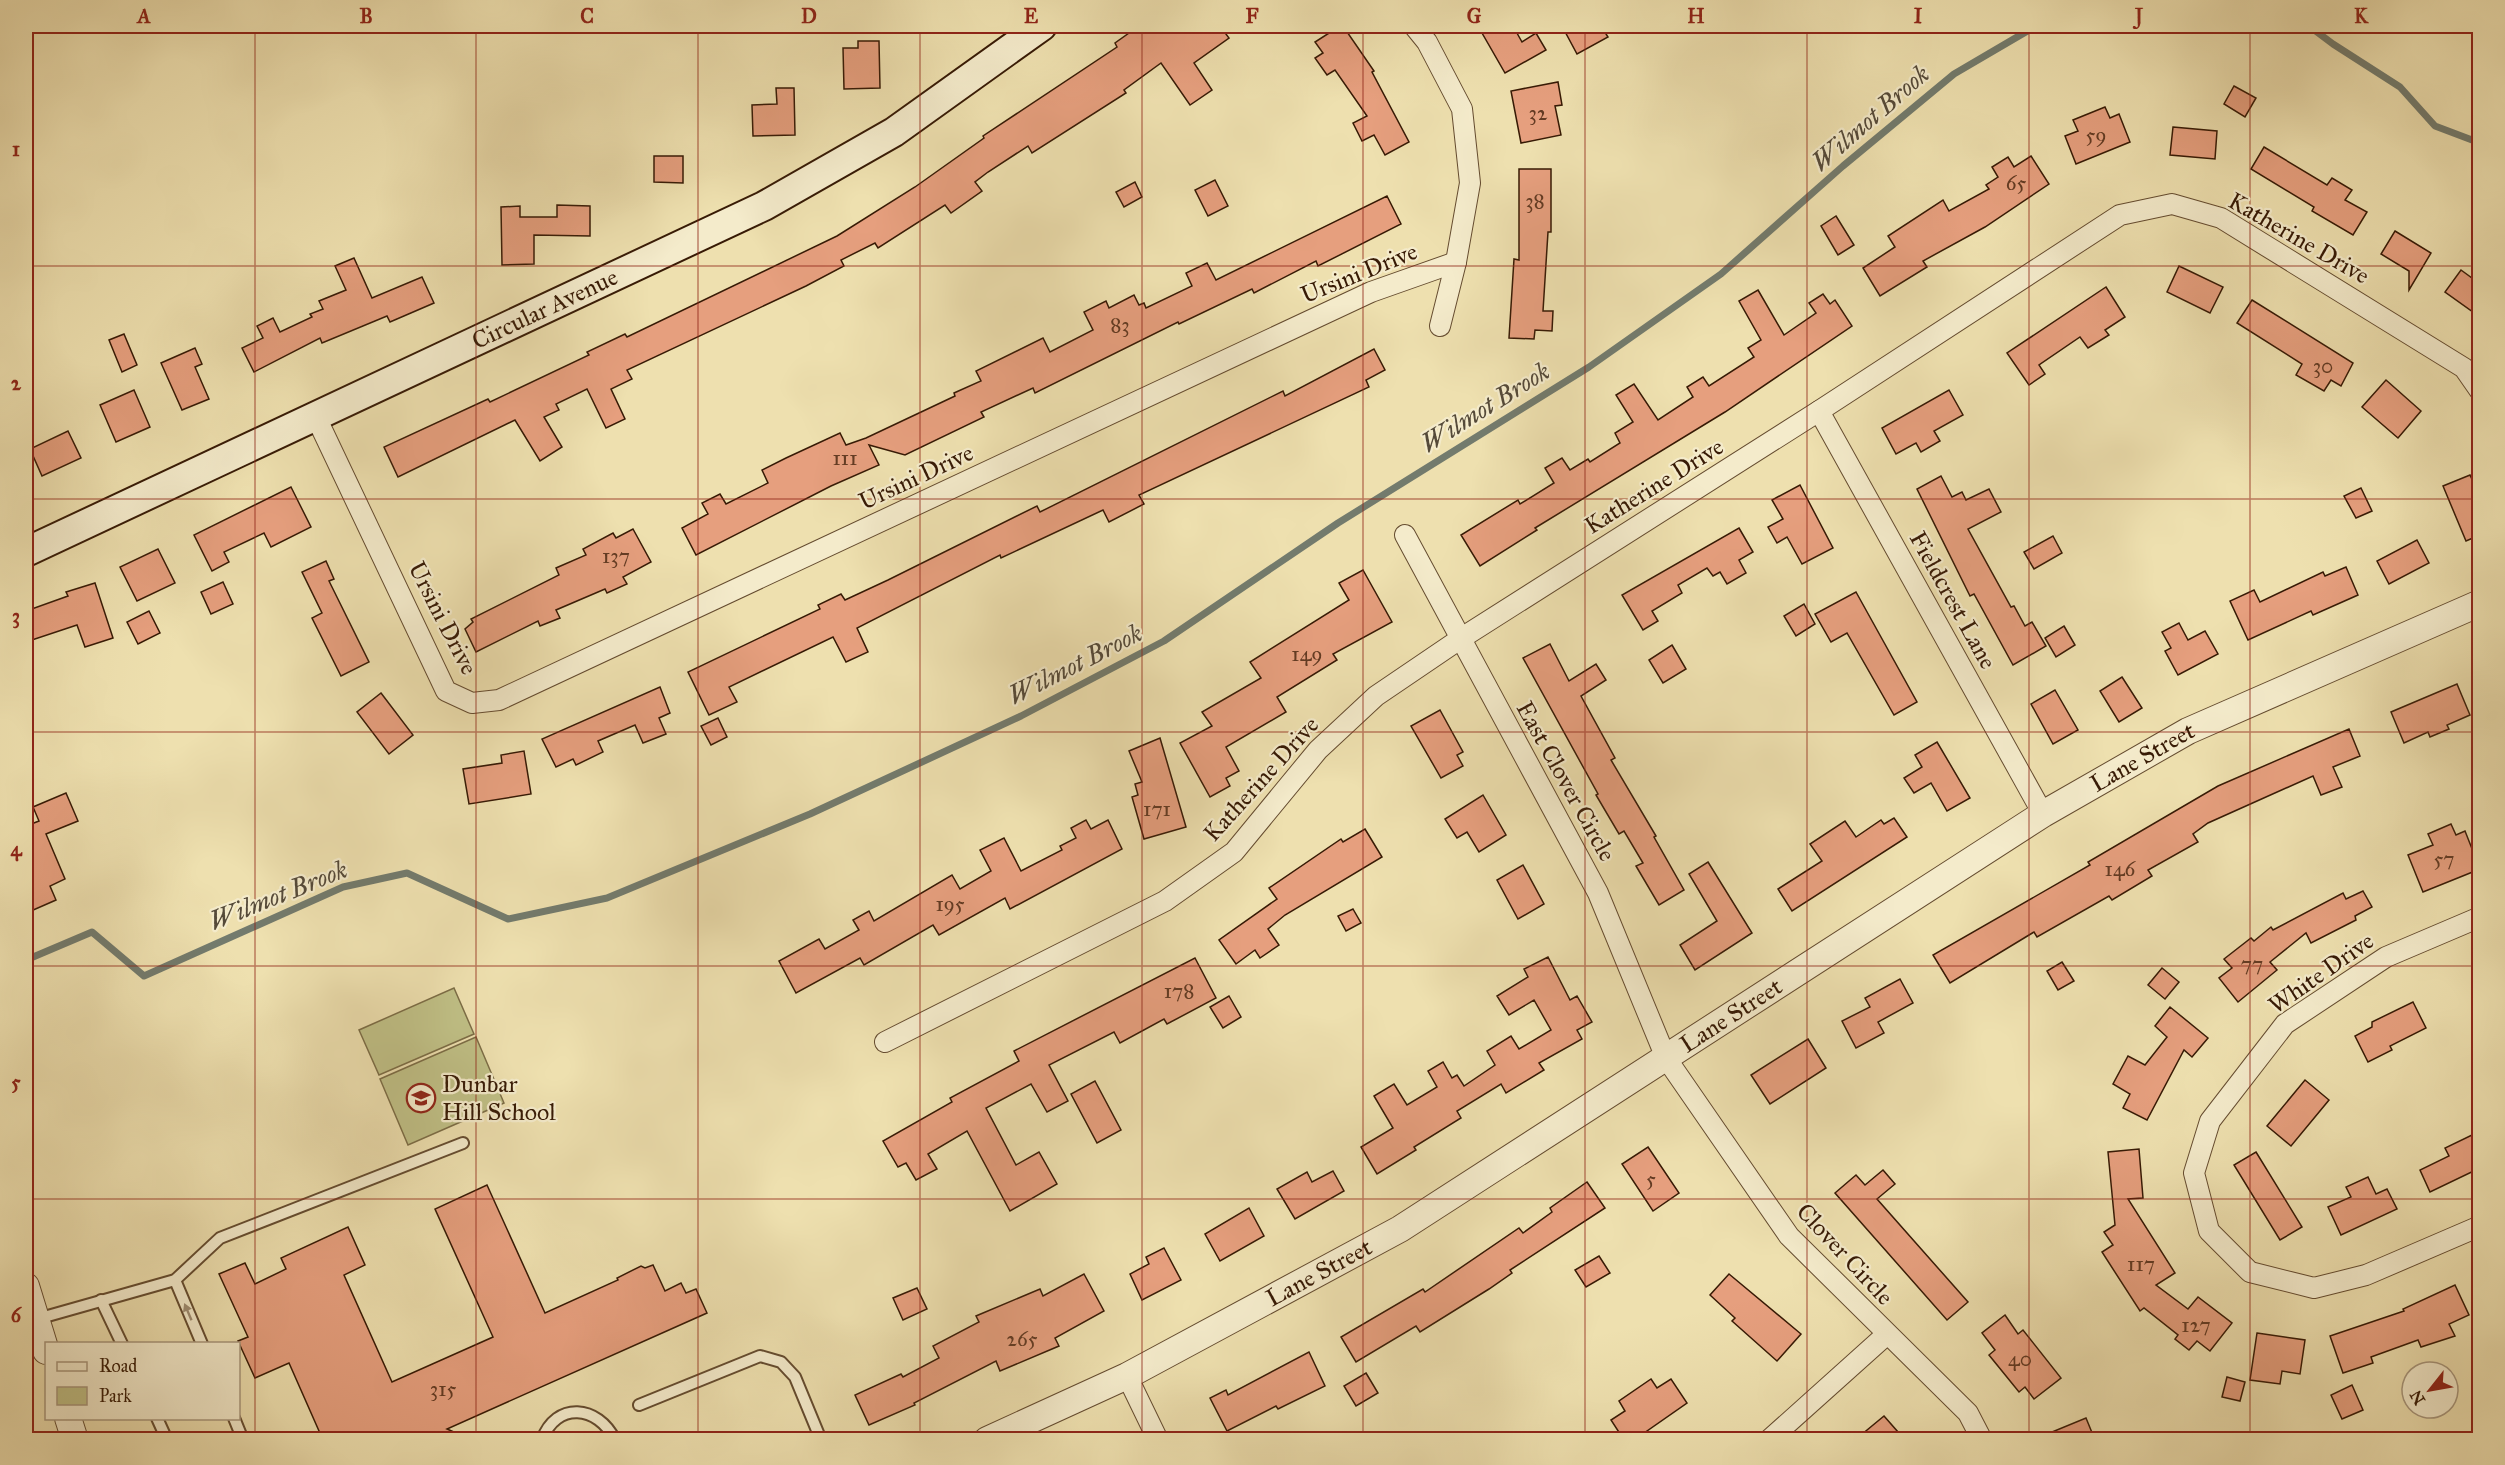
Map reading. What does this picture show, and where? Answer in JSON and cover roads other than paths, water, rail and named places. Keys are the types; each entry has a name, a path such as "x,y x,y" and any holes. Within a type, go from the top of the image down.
{"main road":[{"name":"Circular Avenue","path":"26,552 765,206 894,132 1042,26"}],"street":[{"name":"Ursini Drive","path":"316,417 446,691 472,704 499,700 1371,292 1456,262 1470,183 1462,109 1427,42 1414,26"},
{"name":"Katherine Drive","path":"885,1042 1165,901 1234,852 1318,750 1376,696 1460,639 1819,411 2120,215 2172,204 2221,218 2464,368 2480,391"},
{"path":"1440,326 1456,262"},
{"name":"Fieldcrest Lane","path":"1819,411 2043,814"},
{"name":"East Clover Circle","path":"1405,535 1598,893 1666,1058"},
{"name":"Lane Street","path":"987,1440 1127,1376 1400,1229 2043,814 2188,731 2480,603"},
{"name":"White Drive","path":"2480,917 2386,957 2285,1024 2210,1121 2194,1173 2209,1231 2250,1272 2314,1288 2366,1275 2480,1226"},
{"name":"Clover Circle","path":"1666,1058 1789,1236 1886,1335 1968,1413 1982,1440"},
{"path":"26,1288 45,1348"},
{"path":"1769,1440 1886,1335"},
{"path":"1127,1376 1158,1440"}],"lane":[{"path":"36,1319 175,1280 220,1238 463,1143"},
{"path":"175,1280 201,1342"},
{"path":"101,1300 121,1342"},
{"path":"639,1405 759,1356 781,1362 795,1377 821,1440"},
{"path":"542,1440 546,1427 557,1416 577,1410 591,1416 612,1434 615,1440"},
{"path":"157,1420 167,1440"},
{"path":"234,1420 243,1440"}],"waterway":[{"name":"Wilmot Brook","path":"26,960 92,932 144,976 343,887 407,873 508,919 607,898 810,814 1021,716 1164,641 1338,523 1589,367 1721,274 1843,166 1954,74 2036,26"},
{"name":"Wilmot Brook","path":"2309,26 2400,87 2435,126 2480,143"}],"place":[{"name":"Dunbar Hill School","path":"421,1098"}]}
